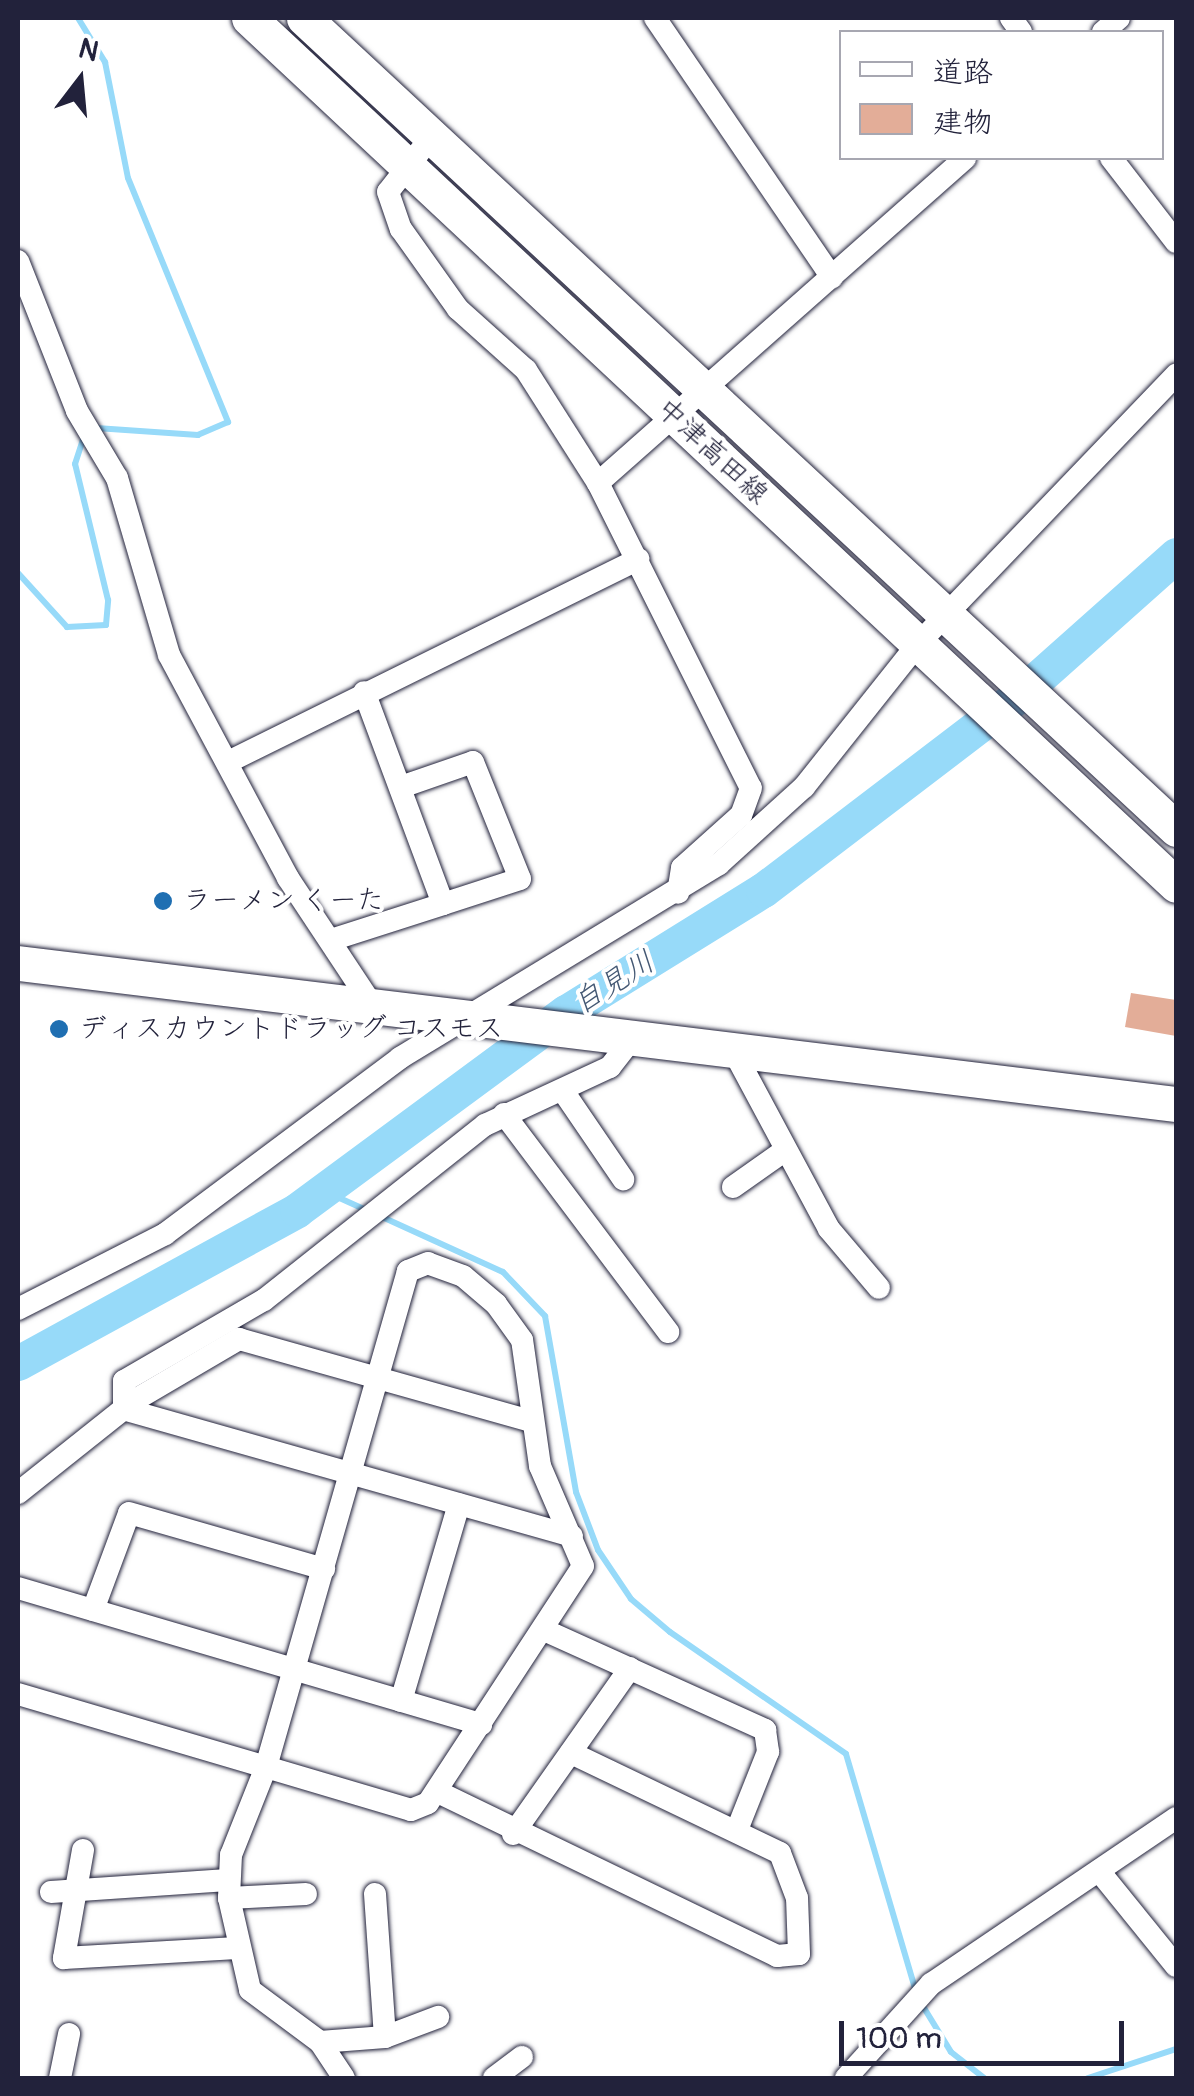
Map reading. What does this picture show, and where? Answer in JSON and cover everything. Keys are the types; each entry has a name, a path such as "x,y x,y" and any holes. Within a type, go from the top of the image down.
{"main road":[{"name":"中津高田線","path":"249,18 1036,760 1176,885"},
{"name":"中津高田線","path":"304,18 1176,828"},
{"path":"18,964 1176,1104"}],"street":[{"path":"655,18 832,277"},
{"path":"432,136 405,164 388,192 401,229 458,309 526,370 598,484 751,788 742,815 682,868 678,894"},
{"path":"598,484 962,160"},
{"path":"1114,160 1176,242"},
{"path":"18,261 77,411 116,478 162,641 330,940 372,1006"},
{"path":"18,1309 165,1234 474,1019 678,894 804,787 916,646 1176,375"},
{"path":"228,762 639,560"},
{"path":"364,692 443,904"},
{"path":"330,940 520,879 473,762 401,787"},
{"path":"124,1409 124,1381 264,1300 504,1114 563,1091 627,1054 632,1038"},
{"path":"734,1050 784,1151 843,1251 879,1288"},
{"path":"563,1091 623,1179"},
{"path":"504,1114 668,1332"},
{"path":"733,1187 784,1151"},
{"path":"18,1694 266,1768 411,1810 438,1792 580,1577 583,1557 530,1421 526,1356 507,1317 477,1284 428,1263 408,1271 353,1474 266,1768 228,1889 237,1948 250,1990 320,2042 344,2078"},
{"path":"18,1492 124,1409 238,1339 530,1421"},
{"path":"124,1409 572,1536"},
{"path":"401,1701 459,1504"},
{"path":"93,1610 129,1513 324,1570"},
{"path":"18,1588 480,1724"},
{"path":"544,1630 765,1730 768,1752 737,1830"},
{"path":"514,1834 630,1668"},
{"path":"438,1792 514,1834 792,1959 801,1938 786,1864 737,1830 571,1753"},
{"path":"846,2078 931,1984 1176,1818"},
{"path":"83,1850 61,1891 64,1958 237,1948"},
{"path":"1098,1871 1176,1964"},
{"path":"61,1891 228,1889 306,1894"},
{"path":"375,1894 385,2037"},
{"path":"320,2042 385,2037 438,2017"},
{"path":"60,2078 69,2034"},
{"path":"494,2078 522,2057"}],"building":[{"path":"1131,993 1176,1000 1176,1036 1125,1027"}],"waterway":[{"path":"78,18 105,62 128,178 228,422 198,435 96,428"},
{"path":"18,573 67,627 106,625 108,600 75,464 85,434"},
{"name":"自見川","path":"18,1363 297,1210 566,1012 763,890 1020,694 1176,555"},
{"path":"324,1191 368,1211"},
{"path":"380,1216 503,1272 545,1316 576,1492 598,1550 631,1599 670,1632 846,1754 916,1992"},
{"path":"921,2003 951,2052 984,2078"},
{"path":"1088,2078 1176,2049"}],"place":[{"name":"ラーメン くーた","path":"163,901"},
{"name":"ディスカウントドラッグ コスモス","path":"59,1029"}]}
